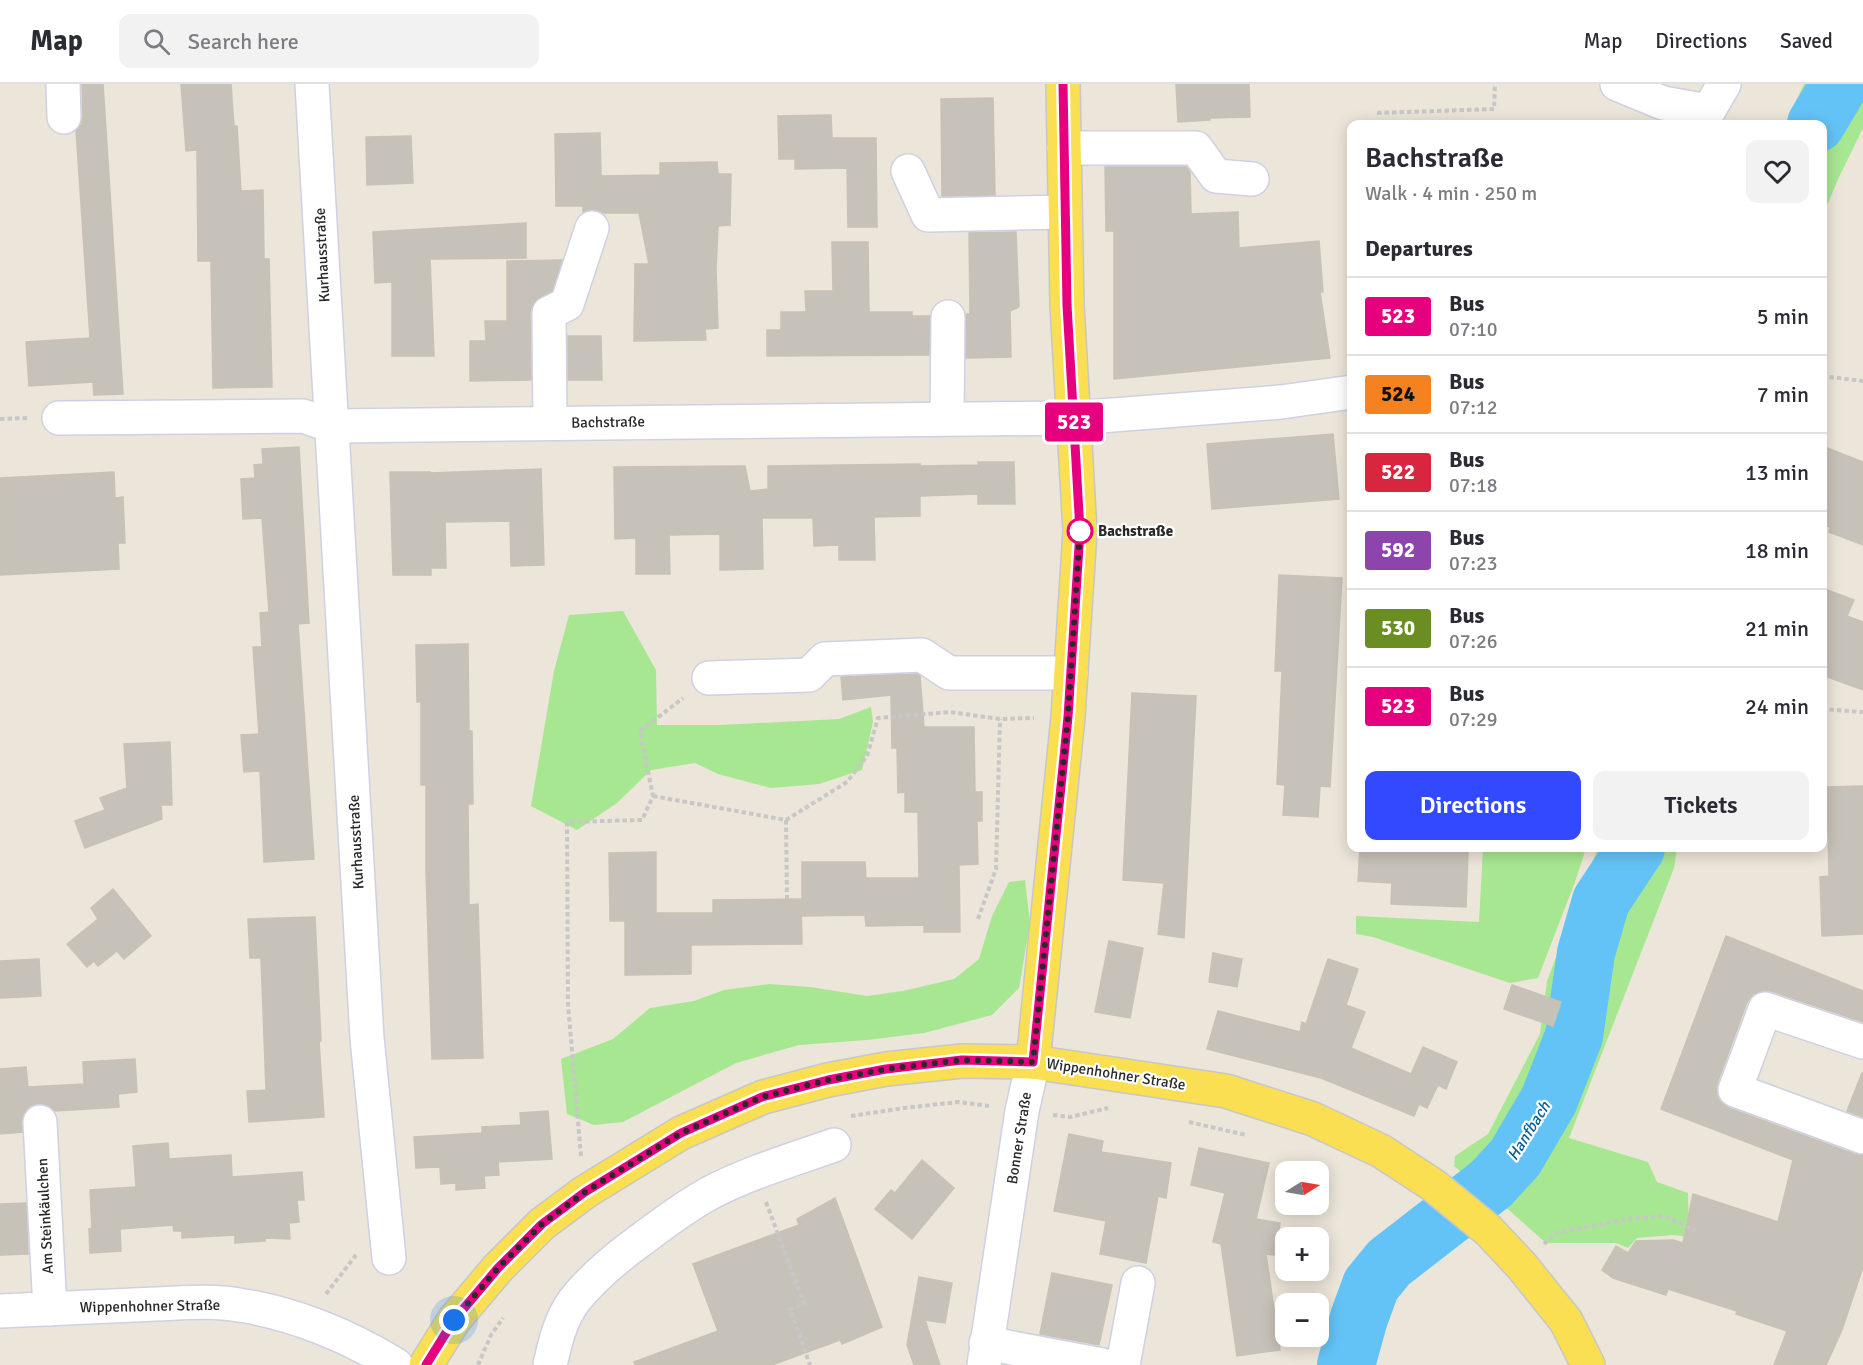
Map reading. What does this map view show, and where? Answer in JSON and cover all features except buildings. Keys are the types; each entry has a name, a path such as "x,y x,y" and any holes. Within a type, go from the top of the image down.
{"main road":[{"name":"Bonner Straße","path":"1033,1062 1068,717 1080,531 1068,324 1063,84"},
{"name":"Wippenhohner Straße","path":"426,1365 454,1320 498,1268 542,1224 585,1192 681,1133 762,1097 828,1080 886,1069 962,1060 1033,1062 1226,1090 1313,1119 1381,1151 1433,1185 1488,1230 1521,1265 1566,1321 1588,1365"}],"street":[{"path":"63,84 64,117"},
{"name":"Kurhausstraße","path":"312,84 368,1038 389,1258"},
{"path":"1617,84 1664,103 1711,106"},
{"path":"1064,148 1196,148 1216,176 1252,179"},
{"path":"908,171 928,215 1065,212"},
{"path":"550,423 549,313 567,304 592,228"},
{"path":"947,418 948,317"},
{"name":"Bachstraße","path":"332,426 1074,418 1281,402 1347,393"},
{"path":"59,418 303,416 332,426"},
{"path":"709,678 809,675 825,659 922,655 949,673 1071,673"},
{"path":"1863,1042 1765,1009 1735,1090 1863,1137"},
{"name":"Bonner Straße","path":"985,1354 1022,1111 1033,1062"},
{"name":"Am Steinkäulchen","path":"40,1122 50,1309"},
{"path":"550,1365 558,1331 574,1302 604,1269 679,1212 711,1193 755,1174 839,1131"},
{"path":"1123,1365 1138,1283"},
{"name":"Wippenhohner Straße","path":"0,1311 201,1303 236,1304 274,1312 305,1322 374,1351 396,1365"},
{"path":"985,1354 1102,1365"}],"path":[{"path":"1377,113 1494,109 1495,84"},
{"path":"1827,377 1863,381"},
{"path":"585,1192 568,1004 567,822 642,820 653,796 640,731 709,678"},
{"path":"1827,709 1863,712"},
{"path":"653,796 786,820 847,782 867,756 878,718 950,712 1000,719 1068,717"},
{"path":"978,919 996,869 1000,719"},
{"path":"786,820 787,899"},
{"path":"839,1131 904,1108 958,1102 1070,1117 1107,1108 1118,1110"},
{"path":"1183,1120 1247,1135"},
{"path":"755,1174 804,1304 790,1309 810,1365"},
{"path":"305,1322 384,1215"},
{"path":"1521,1265 1556,1233 1628,1219 1664,1216 1696,1231"},
{"path":"478,1365 491,1335 503,1317"}],"green space":[{"path":"1804,84 1863,84 1863,128 1827,206 1827,120 1787,120"},
{"path":"623,611 656,670 657,725 720,725 839,719 871,707 873,722 862,770 819,784 771,788 718,774 695,763 651,770 617,803 577,830 531,806 554,671 569,615"},
{"path":"1483,852 1585,852 1538,978 1510,983 1373,937 1356,934 1356,916 1479,922"},
{"path":"1596,852 1676,852 1674,868 1569,1138 1648,1162 1657,1182 1688,1193 1689,1237 1673,1235 1637,1238 1628,1248 1616,1243 1546,1243 1454,1166 1455,1156 1488,1134 1540,1034 1547,981"},
{"path":"1025,880 1030,923 1019,988 992,1015 924,1033 799,1045 736,1063 623,1122 594,1125 567,1114 561,1059 613,1039 650,1008 694,1001 724,990 769,984 810,987 867,996 903,991 954,979 979,959 992,916 1009,882"}],"waterway":[{"name":"Hanfbach","path":"1818,120 1840,84"},
{"name":"Hanfbach","path":"1346,1365 1371,1285 1389,1263 1491,1184 1515,1158 1549,1100 1574,1036 1586,953 1601,901 1633,852"}],"bus line":[{"name":"523","path":"426,1365 454,1320 498,1268 542,1224 585,1192 681,1133 762,1097 828,1080 886,1069 962,1060 1033,1062 1068,717 1080,531 1067,305 1063,84"}],"place":[{"name":"Bachstraße","path":"1080,531"}],"route":[{"path":"454,1320 498,1268 542,1224 585,1192 681,1133 762,1097 828,1080 886,1069 962,1060 1033,1062 1068,717 1080,531"}]}
